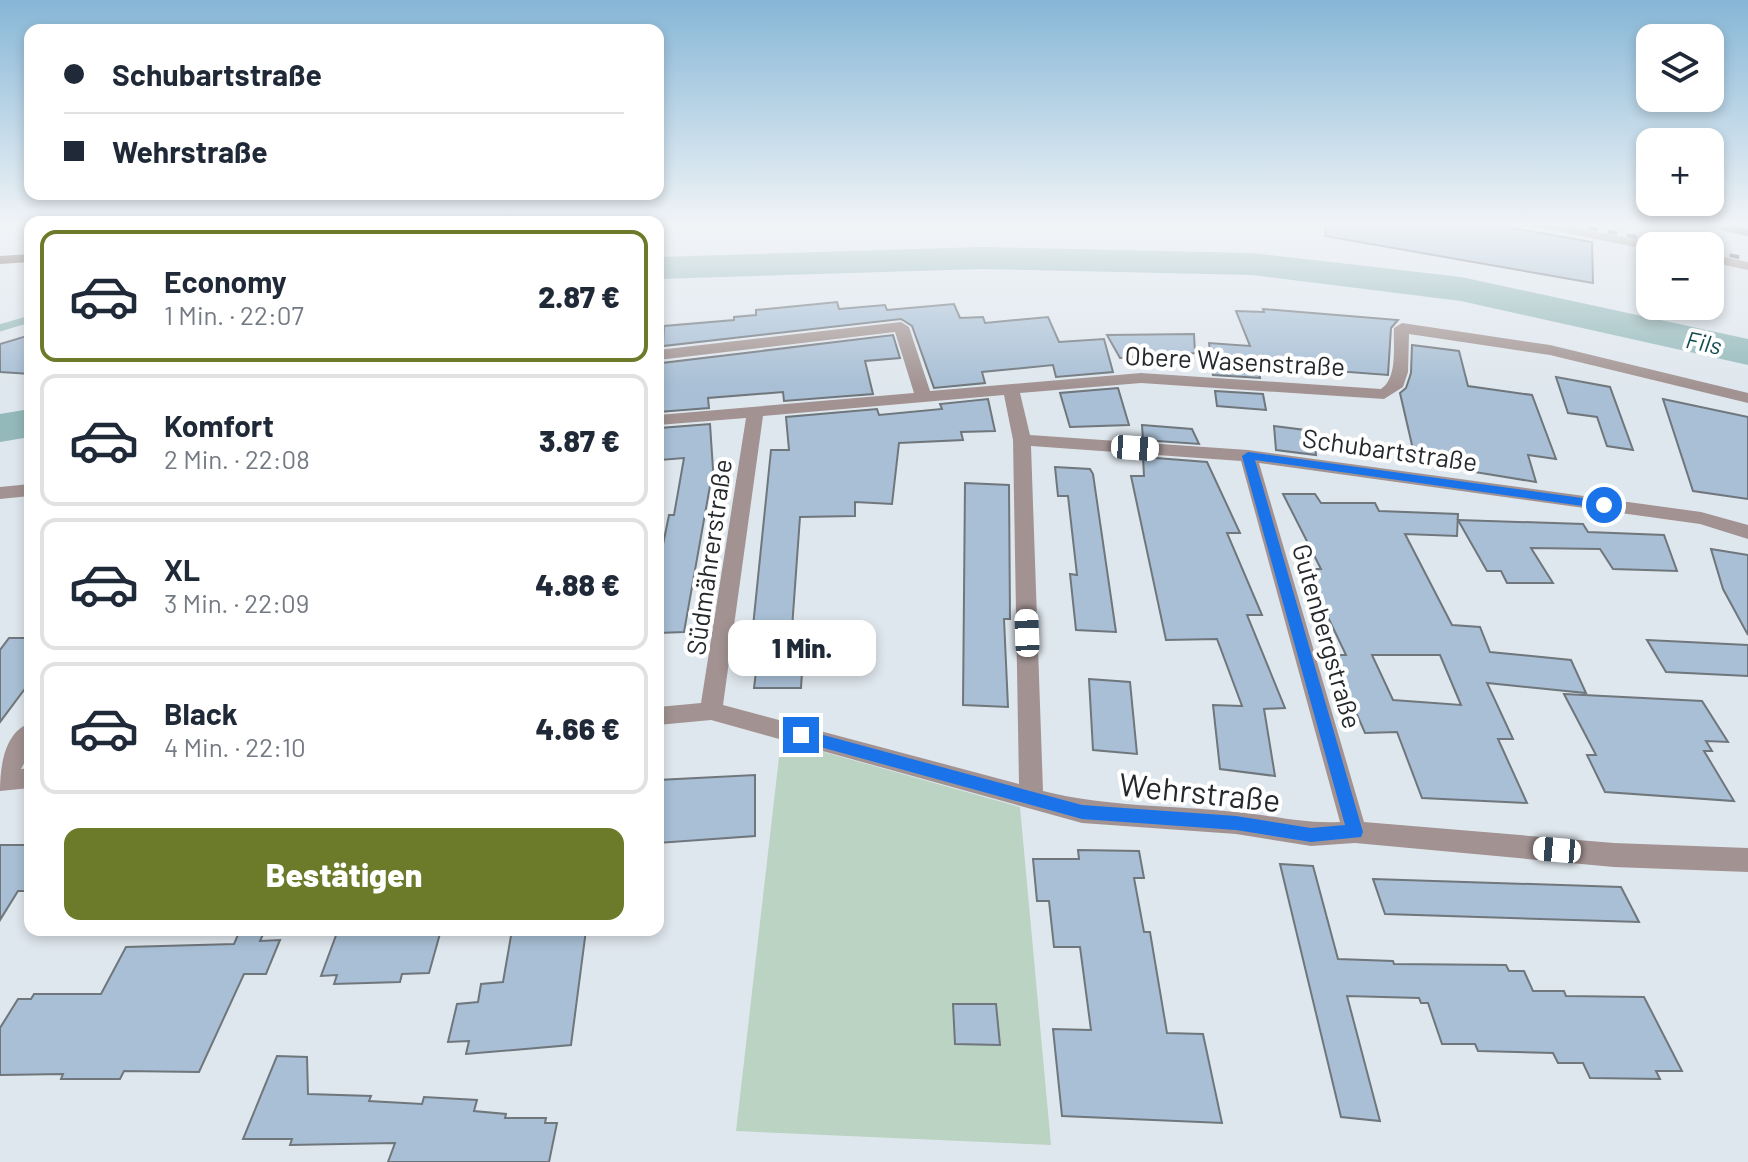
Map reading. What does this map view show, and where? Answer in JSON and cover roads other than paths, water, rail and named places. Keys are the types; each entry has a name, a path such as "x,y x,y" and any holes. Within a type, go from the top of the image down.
{"street":[{"path":"664,354 901,327 924,397"},
{"name":"Obere Wasenstraße","path":"664,419 1141,378 1384,394 1395,387 1400,372 1402,328 1550,350 1748,398"},
{"path":"1011,388 1022,440 1031,798"},
{"name":"Südmährerstraße","path":"711,711 755,411"},
{"name":"Schubartstraße","path":"1022,440 1248,456 1701,518 1748,532"},
{"name":"Gutenbergstraße","path":"1248,456 1355,832"},
{"path":"0,493 24,491"},
{"name":"Wehrstraße","path":"664,715 711,711 1082,812 1236,823 1311,835 1355,832 1614,855 1748,860"},
{"path":"0,781 24,743"},
{"path":"0,781 24,779"}],"waterway":[{"name":"Fils","path":"1371,278 1461,289 1748,352"},
{"path":"0,328 24,321"},
{"name":"Fils","path":"0,428 24,424"}]}
